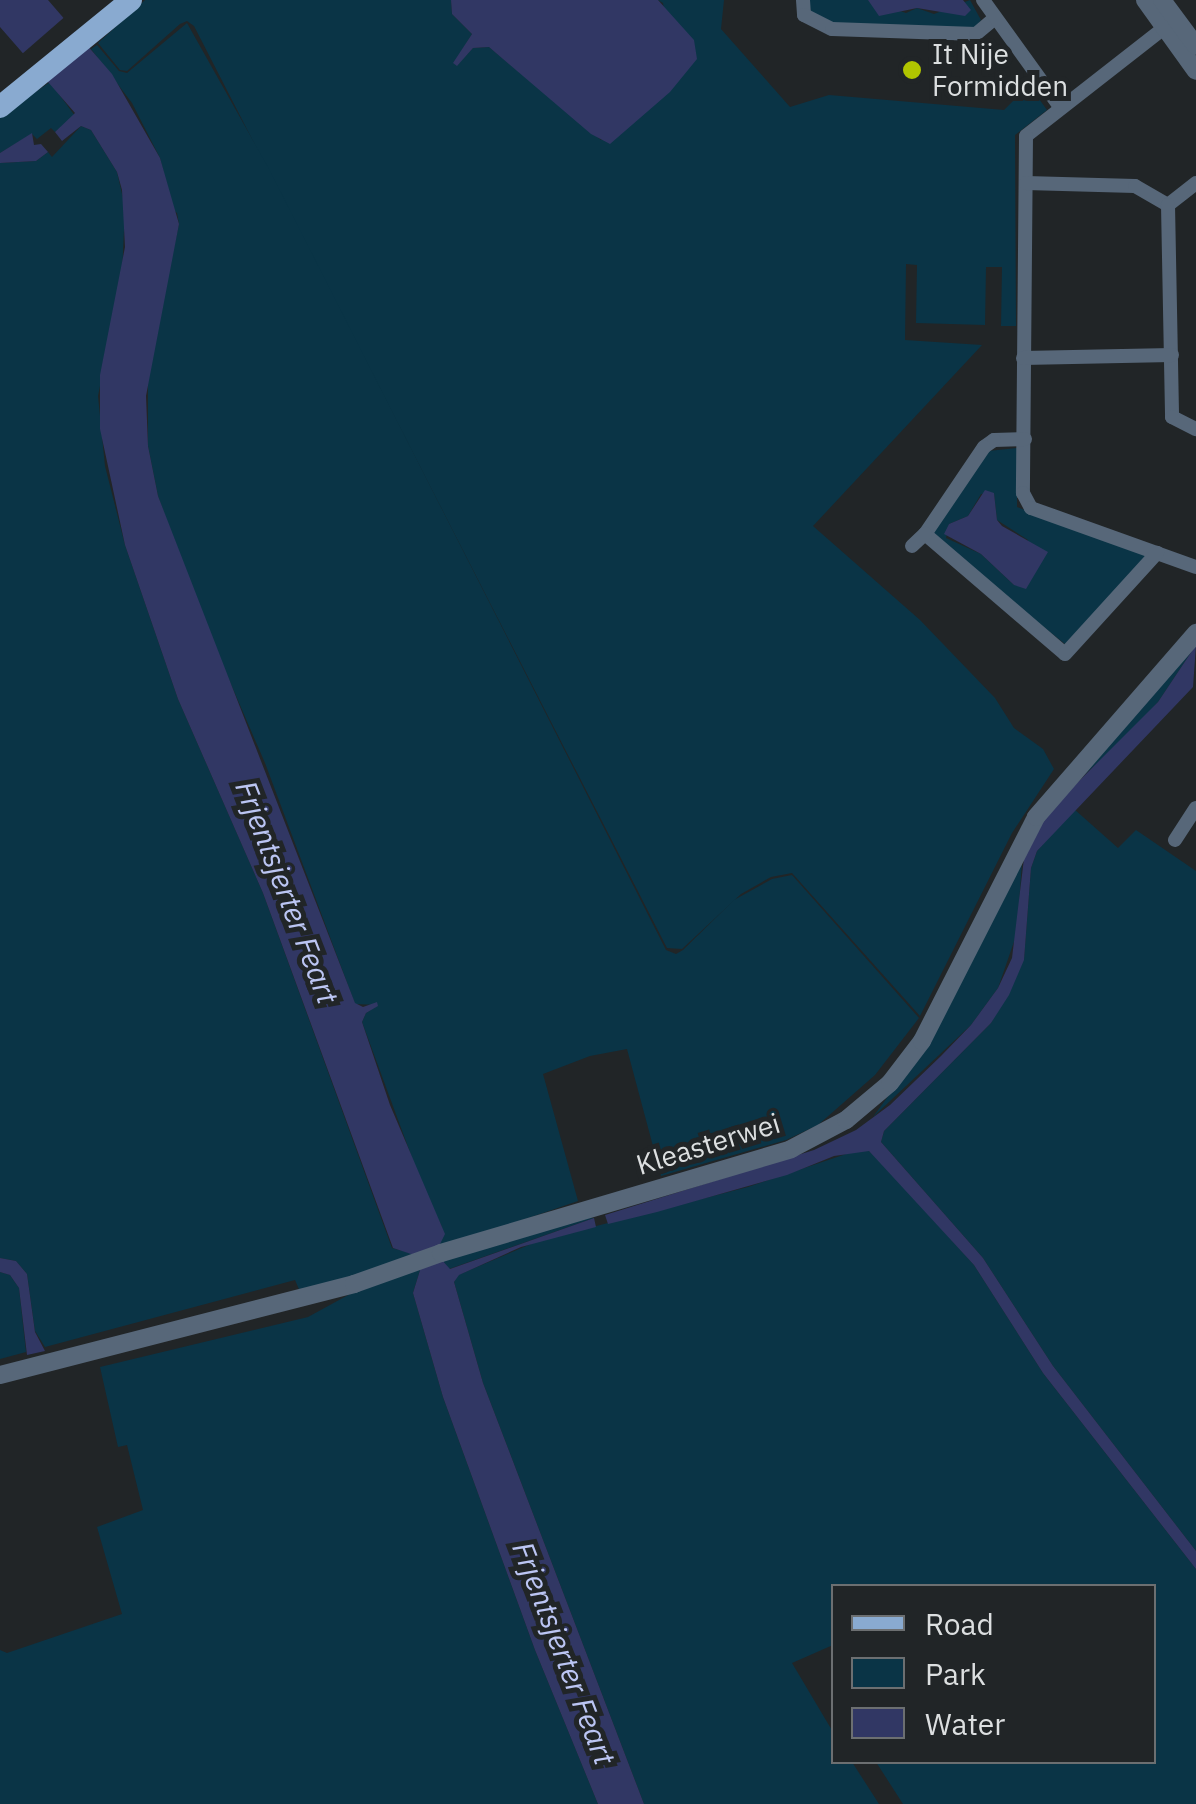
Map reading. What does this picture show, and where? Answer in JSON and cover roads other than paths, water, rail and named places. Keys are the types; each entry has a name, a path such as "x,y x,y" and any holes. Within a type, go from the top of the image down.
{"main road":[{"path":"0,107 130,0"}],"street":[{"path":"802,0 804,15 832,29 976,34 994,18"},
{"path":"983,0 1061,108"},
{"path":"1144,0 1196,46"},
{"path":"1162,0 1196,70"},
{"path":"1170,23 1026,136 1023,493 1032,508 1196,568"},
{"path":"1026,183 1135,186 1168,205"},
{"path":"1168,205 1196,183"},
{"path":"1168,205 1172,416 1196,429"},
{"path":"1023,358 1172,354"},
{"path":"912,546 925,534 984,446 994,440 1025,439"},
{"path":"925,534 1065,654 1157,554"},
{"name":"Kleasterwei","path":"0,1375 338,1288 441,1253 791,1149 866,1106 922,1041 1036,817 1196,633"},
{"path":"1175,840 1196,808"}],"water":[{"name":"Frjentsjerter Feart","path":"0,0 48,0 112,74 160,158 179,224 146,396 148,446 158,496 355,1003 363,1007 377,1002 378,1006 366,1013 362,1022 390,1105 445,1234 438,1248 441,1259 450,1269 594,1218 596,1227 521,1247 459,1275 454,1282 483,1383 644,1804 598,1804 535,1650 443,1397 413,1293 421,1267 417,1256 393,1248 263,893 178,699 125,545 100,429 100,375 125,247 122,190 117,172 91,130 81,126 62,141 55,132 75,113 0,27"},
{"path":"451,0 658,0 694,40 697,59 670,92 610,144 591,134 489,47 473,48 457,66 453,63 472,34 452,14"},
{"path":"868,0 963,0 971,10 965,16 917,8 879,16"},
{"path":"32,133 34,145 41,144 48,152 36,161 0,163 0,153"},
{"path":"985,490 994,493 997,520 1002,526 1048,552 1026,589 1014,585 981,554 944,534 949,524 968,516"},
{"path":"1196,645 1193,687 1037,851 1031,868 1024,960 1009,995 991,1023 884,1131 881,1142 983,1258 1053,1366 1196,1551 1196,1569 1043,1373 974,1265 869,1151 834,1156 787,1175 608,1224 605,1215 814,1150 856,1130 890,1105 941,1056 971,1025 998,988 1012,958 1025,850 1052,808 1158,702"},
{"path":"0,1258 16,1261 27,1274 35,1332 45,1351 27,1355 19,1288 10,1275 0,1272"}],"place":[{"name":"It Nije Formidden","path":"912,70"}]}
